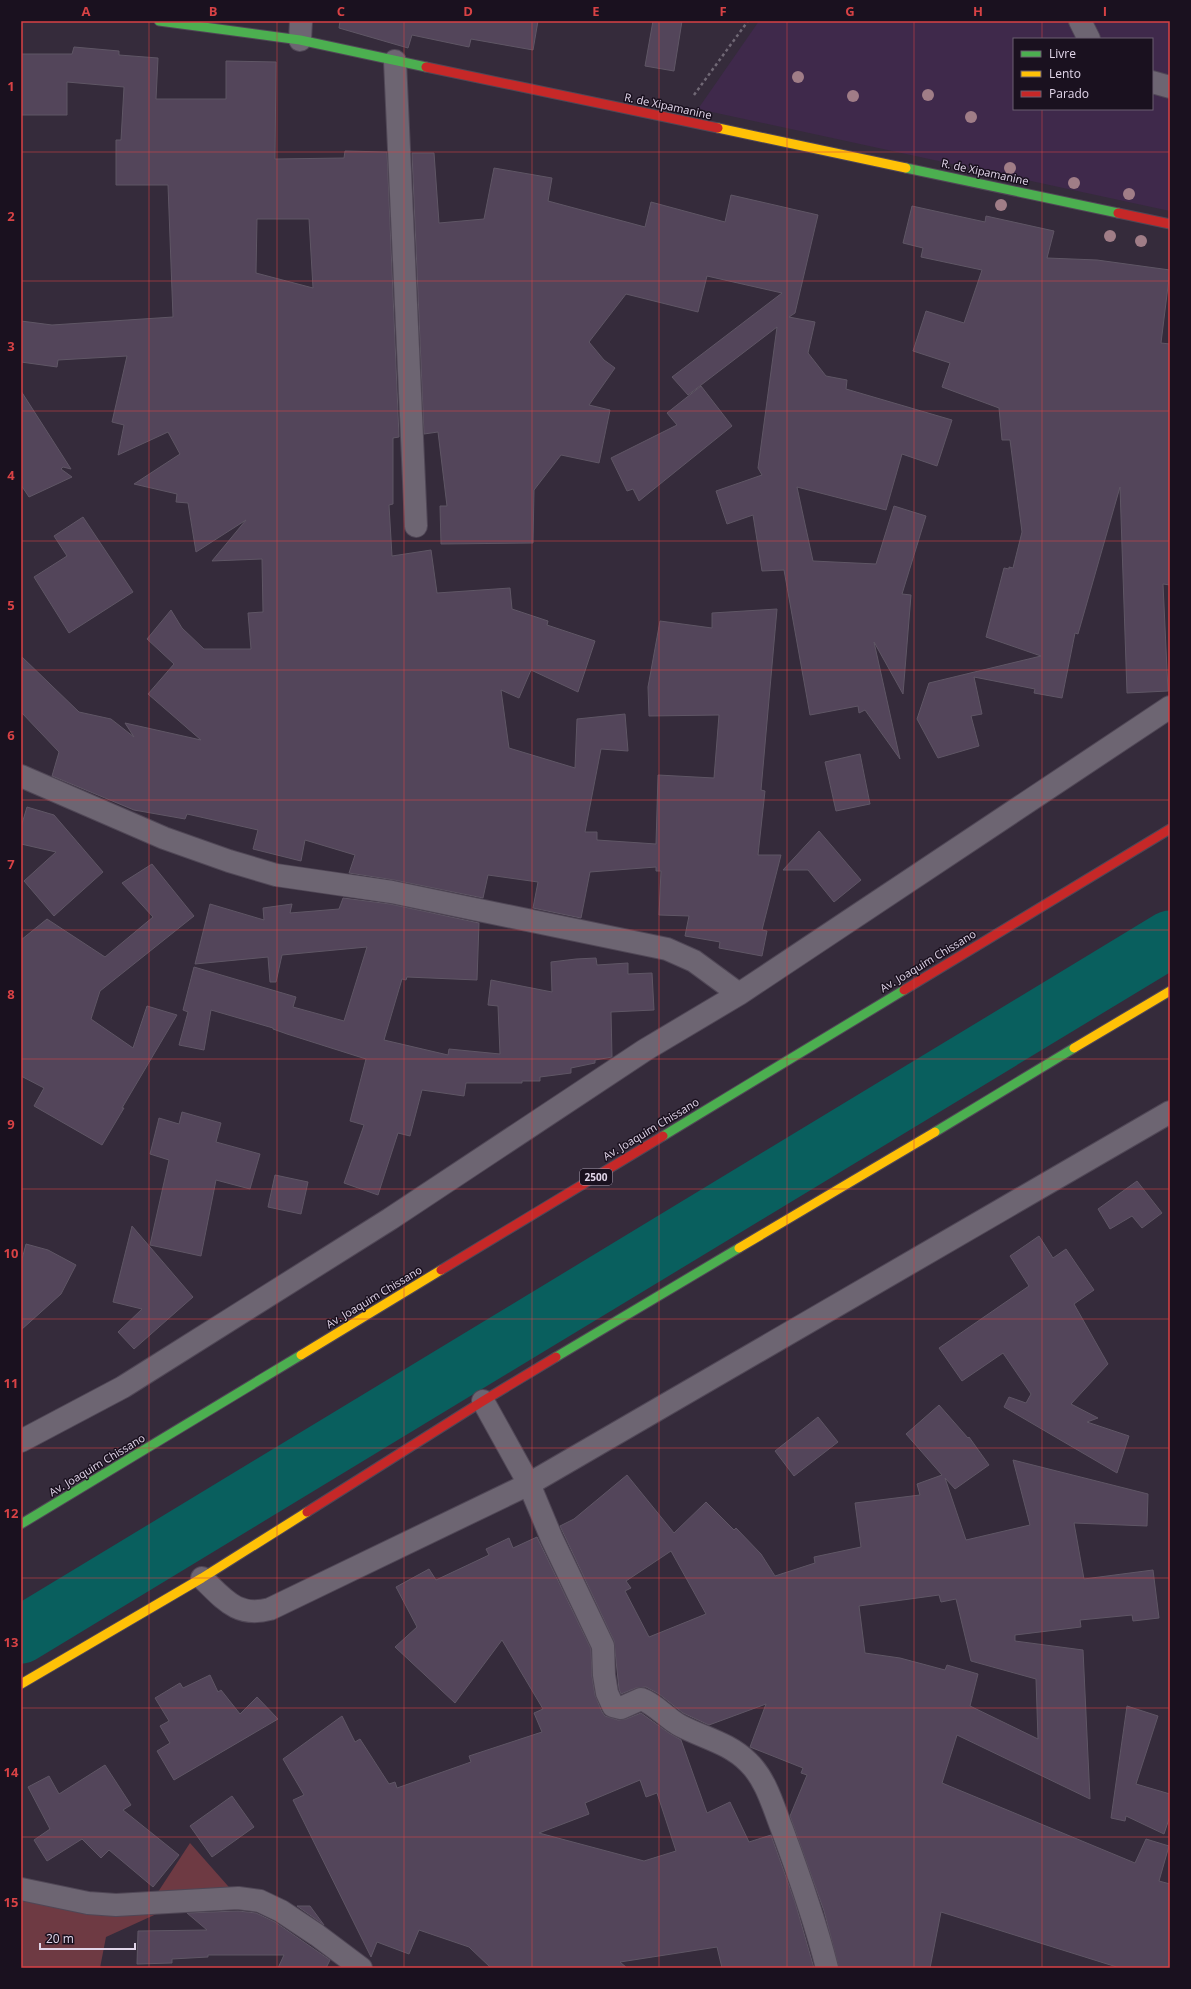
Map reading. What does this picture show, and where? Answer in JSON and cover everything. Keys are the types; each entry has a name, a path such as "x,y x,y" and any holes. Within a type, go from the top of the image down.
{"main road":[{"name":"R. de Xipamanine","path":"159,21 300,31 395,61 1170,224"},
{"name":"Av. Joaquim Chissano","path":"21,1524 1170,829"},
{"path":"21,1684 202,1578 483,1401 1170,991"}],"street":[{"path":"1080,21 1088,38"},
{"path":"395,61 416,526"},
{"path":"1153,82 1170,87"},
{"path":"21,1441 122,1386 390,1219 645,1050 739,994 1170,708"},
{"path":"21,776 164,838 229,861 276,875 392,892 667,949 694,961 739,994"},
{"path":"202,1578 232,1606 245,1612 257,1613 270,1609 529,1484 1170,1112"},
{"path":"483,1401 529,1484 552,1539 603,1646 605,1681 607,1693 613,1706 621,1708 641,1699 648,1702 679,1725 734,1750 758,1772 773,1806 811,1908 827,1968"},
{"path":"21,1889 88,1903 116,1905 238,1898 260,1901 281,1910 360,1968"}],"path":[{"path":"677,120 748,21"}],"shaded area":[{"path":"759,21 1170,21 1170,211 698,109"},
{"path":"190,1843 243,1903 163,1911 106,1937 100,1968 21,1968 21,1890 131,1898 158,1892"}],"building":[{"path":"340,21 538,21 533,50 471,39 469,47 412,35 408,48 339,28"},
{"path":"653,21 682,21 674,71 645,66"},
{"path":"74,47 119,51 119,55 158,58 156,99 226,99 226,61 276,62 275,159 344,158 345,151 387,152 399,437 393,438 393,504 389,505 392,556 431,550 437,593 510,588 512,609 548,621 547,625 595,641 578,692 531,670 519,698 501,690 509,748 575,768 577,719 625,714 628,751 601,749 585,832 597,832 597,840 656,844 658,775 714,778 719,715 649,716 648,687 660,621 712,628 712,613 777,609 761,790 765,791 758,855 781,855 762,930 767,931 762,956 719,948 720,942 685,936 689,916 659,915 661,871 656,871 656,867 590,872 581,918 533,908 538,882 488,875 483,898 394,880 349,873 355,855 305,840 301,861 253,849 258,830 187,814 185,819 134,810 52,776 59,752 21,712 21,656 79,712 111,719 134,737 125,723 201,740 148,694 174,664 147,639 171,610 182,628 204,649 251,649 248,613 263,612 262,559 212,561 246,520 196,552 188,503 176,502 177,494 134,484 180,454 168,432 118,455 124,425 112,422 127,356 58,360 57,367 21,362 21,321 52,325 173,317 168,185 116,185 116,140 121,140 124,87 67,82 67,115 21,115 21,54 72,54","holes":["257,219 309,219 313,288 256,273"]},
{"path":"412,153 434,153 439,223 484,219 494,168 552,178 548,201 645,227 651,202 725,222 731,195 818,215 795,313 789,317 815,322 808,353 826,376 847,380 846,389 952,420 937,466 902,454 886,510 797,487 813,561 876,564 894,506 926,516 902,594 911,595 903,694 874,642 900,759 865,710 859,713 858,706 810,715 784,570 762,571 753,515 727,524 716,491 762,475 758,468 777,327 688,395 672,377 782,293 707,276 698,312 626,294 589,342 604,360 615,368 589,405 610,410 599,463 561,455 534,490 533,543 441,544 440,506 447,506 438,432 424,434"},
{"path":"912,206 985,222 986,216 1054,231 1047,258 1097,260 1170,270 1161,343 1170,344 1170,585 1163,584 1168,691 1127,693 1120,487 1078,634 1075,633 1062,698 1034,693 1035,689 974,677 982,714 971,716 979,746 938,758 917,719 929,683 1041,656 986,637 1004,568 1013,568 1022,532 1010,440 1002,440 999,408 942,387 950,363 913,351 926,311 964,323 982,270 921,257 923,248 903,243"},
{"path":"701,386 732,426 639,501 633,489 627,491 611,458 677,425 667,413"},
{"path":"21,391 71,469 63,467 61,469 72,477 29,497 21,485"},
{"path":"83,517 133,592 69,633 34,577 67,556 54,536"},
{"path":"860,754 870,804 836,811 825,762"},
{"path":"27,807 54,815 103,872 54,916 24,881 56,852 21,844 21,827"},
{"path":"819,831 861,880 834,902 808,870 783,870"},
{"path":"152,864 194,916 100,991 91,1019 133,1048 147,1006 177,1015 102,1145 34,1106 44,1088 21,1076 21,940 47,919 105,957 153,917 122,883"},
{"path":"343,898 390,904 479,923 477,980 407,977 406,980 402,979 384,1040 448,1055 449,1049 500,1054 498,1006 488,1005 491,980 552,992 551,962 576,959 596,958 597,965 628,963 628,974 652,973 654,1010 611,1012 612,1057 595,1060 595,1063 571,1068 571,1073 540,1077 540,1081 522,1081 522,1083 466,1083 464,1096 422,1090 410,1136 398,1133 378,1195 344,1183 364,1125 350,1121 366,1059 287,1034 273,1028 211,1010 204,1050 179,1045 188,1012 183,1010 194,967 296,997 293,1007 344,1021 367,947 282,955 276,982 270,982 268,957 195,964 210,904 264,920 263,908 292,904 290,913 339,909"},
{"path":"182,1112 221,1123 216,1142 260,1154 250,1189 216,1180 201,1256 150,1245 169,1160 150,1154 159,1118 179,1124"},
{"path":"275,1175 308,1182 301,1214 268,1207"},
{"path":"1137,1181 1162,1213 1142,1228 1132,1216 1110,1229 1098,1209"},
{"path":"132,1226 193,1297 134,1349 118,1332 142,1309 113,1302"},
{"path":"1039,1236 1053,1258 1066,1249 1094,1290 1074,1304 1108,1364 1071,1404 1098,1418 1087,1422 1129,1436 1117,1473 1004,1407 1009,1397 1026,1403 1031,1394 1003,1353 962,1381 939,1348 1029,1286 1010,1256"},
{"path":"26,1244 48,1250 76,1265 61,1294 21,1330 21,1263"},
{"path":"939,1405 968,1438 969,1437 989,1465 955,1489 945,1478 966,1540 1030,1525 1013,1460 1148,1494 1147,1526 1074,1523 1084,1579 1153,1570 1159,1618 1133,1621 1132,1615 1080,1620 1081,1627 1015,1635 1015,1641 1083,1650 1090,1799 957,1735 942,1783 1135,1863 1146,1839 1169,1846 1159,1881 1170,1884 1170,1968 1120,1968 941,1912 930,1968 839,1968 824,1911 790,1816 807,1775 801,1773 803,1768 750,1747 766,1704 709,1725 683,1713 659,1694 646,1687 636,1688 621,1694 619,1689 614,1641 560,1526 574,1519 627,1475 674,1533 706,1502 734,1530 736,1528 761,1554 775,1576 815,1563 814,1557 861,1547 855,1503 920,1495 917,1484 942,1475 906,1434","holes":["671,1551 706,1614 649,1637 625,1591 631,1588 626,1581","939,1595 941,1602 956,1599 971,1661 1036,1679 1038,1739 970,1706 978,1674 947,1665 945,1670 900,1658 865,1653 859,1606"]},
{"path":"818,1417 838,1442 794,1476 775,1451"},
{"path":"537,1537 591,1649 592,1676 595,1695 605,1716 618,1720 626,1719 641,1713 681,1740 707,1813 730,1802 749,1842 771,1835 795,1902 814,1968 722,1968 717,1947 620,1962 627,1968 491,1968 469,1947 419,1930 409,1954 377,1942 371,1957 293,1800 304,1795 283,1759 342,1716 355,1742 360,1739 389,1784 395,1782 397,1788 471,1762 469,1756 542,1732 534,1713 543,1709 502,1640 455,1703 395,1647 417,1627 396,1587 429,1569 436,1580 489,1555 486,1549 509,1538 513,1548","holes":["640,1780 646,1797 657,1793 676,1851 644,1861 539,1833 589,1814 585,1803"]},
{"path":"210,1675 218,1692 221,1690 240,1714 257,1697 278,1719 174,1780 157,1751 170,1743 160,1726 169,1721 155,1698 180,1683 183,1688"},
{"path":"1127,1706 1158,1716 1136,1784 1170,1794 1170,1816 1164,1834 1126,1816 1125,1821 1111,1818"},
{"path":"105,1765 131,1805 123,1810 179,1855 153,1887 109,1850 101,1858 82,1839 47,1861 34,1840 50,1829 28,1787 49,1776 59,1794"},
{"path":"232,1796 254,1827 212,1857 190,1826"},
{"path":"297,1906 310,1906 324,1925"},
{"path":"238,1911 256,1913 275,1922 330,1960 326,1968 278,1968 284,1955 208,1955 208,1957 172,1959 172,1963 137,1964 138,1931 207,1930 187,1913"}],"waterway":[{"path":"21,1635 1170,939"}],"traffic: fast":[{"path":"159,21 300,40 426,67"},
{"path":"906,168 1118,213"},
{"path":"663,1136 904,990"},
{"path":"935,1132 1074,1048"},
{"path":"556,1357 739,1248"},
{"path":"21,1524 301,1355"}],"traffic: slow":[{"path":"718,128 906,168"},
{"path":"1074,1048 1170,991"},
{"path":"739,1248 935,1132"},
{"path":"301,1355 441,1270"},
{"path":"21,1684 202,1578 307,1512"}],"traffic: jam":[{"path":"426,67 718,128"},
{"path":"1118,213 1170,224"},
{"path":"904,990 1170,829"},
{"path":"441,1270 663,1136"},
{"path":"307,1512 483,1401 556,1357"}]}
